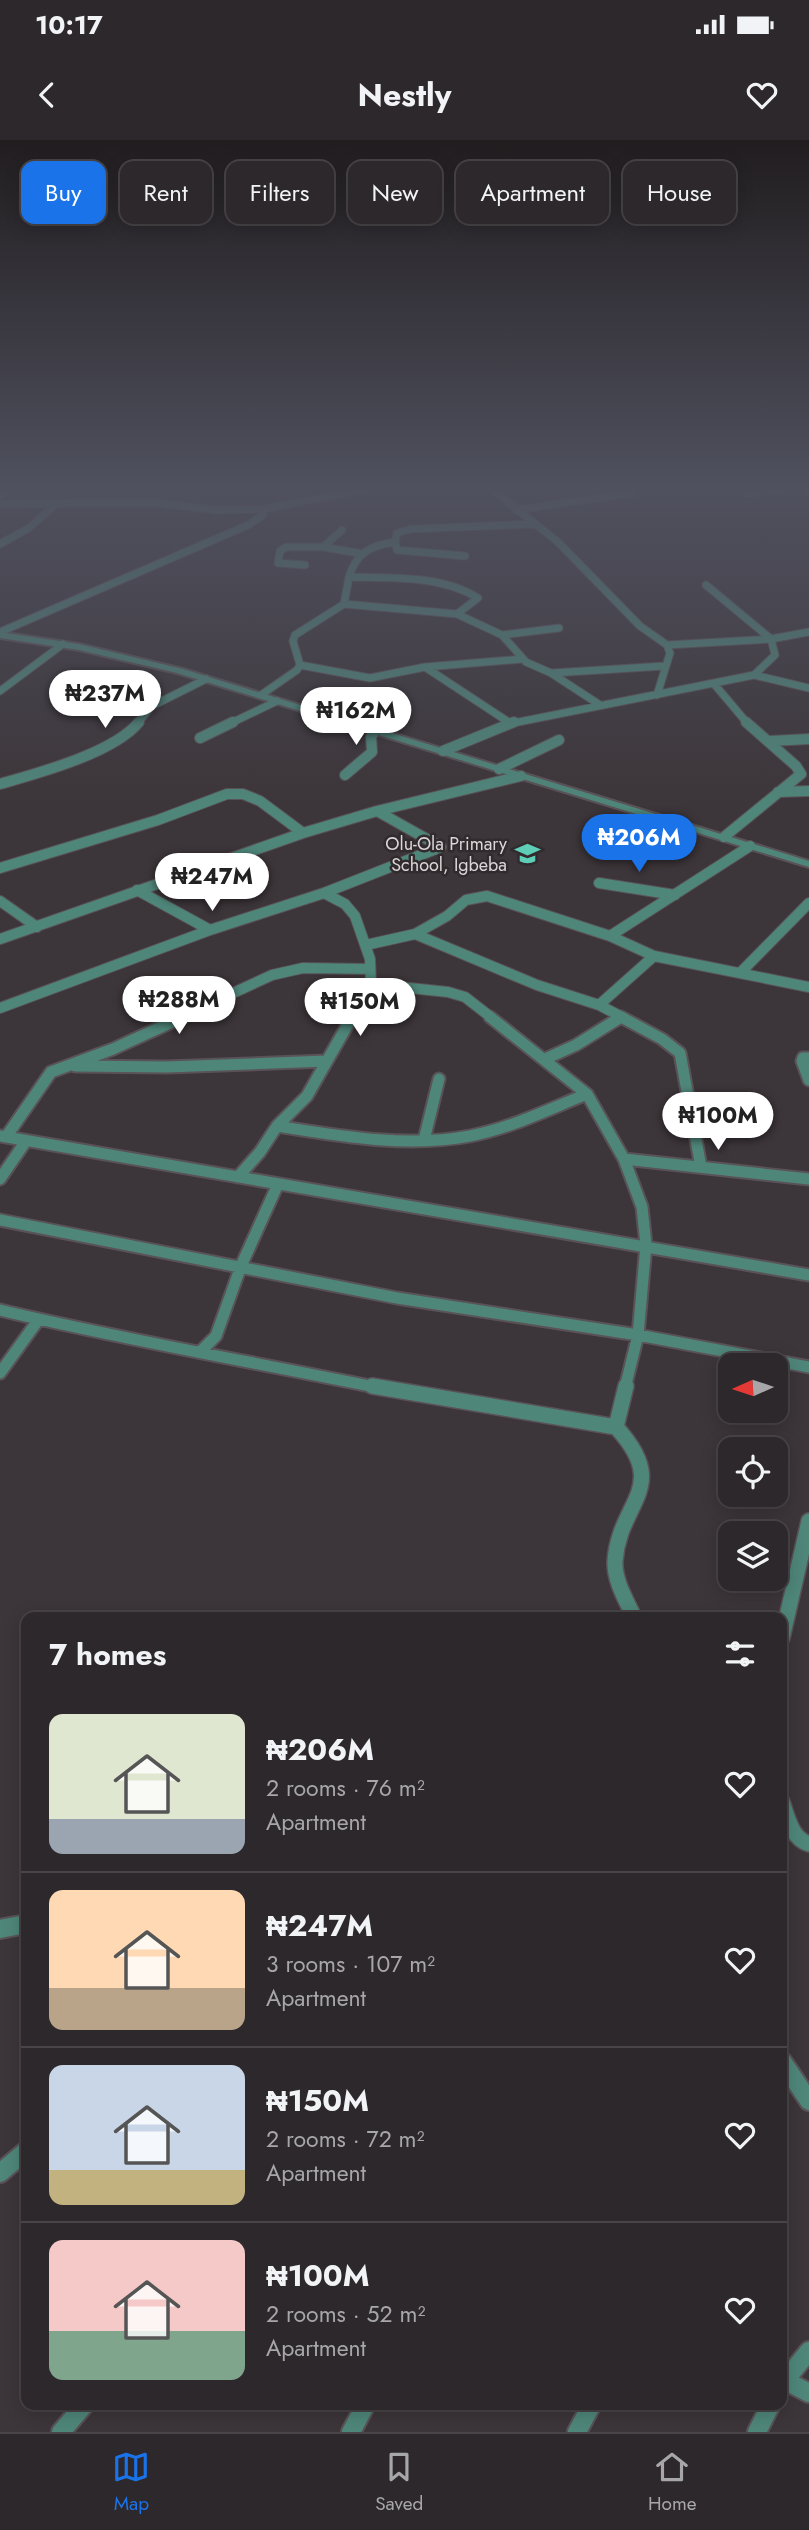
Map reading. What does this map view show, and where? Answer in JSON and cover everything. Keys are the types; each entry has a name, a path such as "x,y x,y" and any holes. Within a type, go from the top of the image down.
{"street":[{"path":"0,634 88,595"},
{"path":"344,604 346,595"},
{"path":"457,614 478,598 472,595"},
{"path":"611,595 640,625 667,645 670,653 664,666 664,684 657,695"},
{"path":"718,595 771,639 775,655 754,675"},
{"path":"261,695 295,674 300,665 293,640 295,635 344,604 457,614 502,635 522,659 551,673 600,705"},
{"path":"502,635 559,628"},
{"path":"667,645 771,639 809,632"},
{"path":"0,634 132,658 206,679 809,864"},
{"path":"0,691 64,644"},
{"path":"300,665 370,678 425,667 522,659"},
{"path":"551,673 664,666"},
{"path":"425,667 510,723"},
{"path":"443,751 510,723 715,685 754,675 809,688"},
{"path":"0,784 47,771 111,744 135,726 152,706 206,679"},
{"path":"715,685 739,716 770,741 800,771 800,774 724,837"},
{"path":"200,738 278,701"},
{"path":"345,775 372,752 371,737 375,731"},
{"path":"770,741 809,739"},
{"path":"499,769 559,740"},
{"path":"0,939 303,833 377,811 521,776"},
{"path":"778,792 809,791"},
{"path":"0,868 158,821 227,794 243,794 260,801 303,833"},
{"path":"0,1008 210,930 324,893 441,847 377,811"},
{"path":"610,936 750,846"},
{"path":"599,883 675,895"},
{"path":"137,890 210,930"},
{"path":"238,1177 260,1152 277,1126 307,1096 371,984 366,945 355,916 345,904 324,893"},
{"path":"366,945 415,933 447,916 466,900 487,895 610,936 654,956 741,972 792,986 809,987"},
{"path":"0,901 37,927"},
{"path":"741,972 809,903"},
{"path":"415,933 537,985 598,1004 662,1039 680,1053 701,1167"},
{"path":"598,1004 654,956"},
{"path":"370,969 303,968 272,975 113,1049 51,1072 42,1082 34,1099 3,1137 102,1151 238,1177 809,1275"},
{"path":"371,984 458,993 587,1094 624,1159 642,1207 646,1245 638,1335 616,1427"},
{"path":"545,1059 576,1045 621,1017"},
{"path":"809,1058 803,1058 802,1061 809,1080"},
{"path":"66,1066 167,1067 326,1061"},
{"path":"424,1140 439,1079"},
{"path":"277,1126 372,1140 424,1140 469,1136 587,1094"},
{"path":"0,1179 26,1141"},
{"path":"624,1159 809,1178"},
{"path":"201,1351 215,1336 241,1266 278,1184"},
{"path":"0,1220 397,1298 638,1335 809,1367"},
{"path":"0,1310 110,1336 201,1351 391,1390 616,1427 637,1451 641,1465 641,1479 616,1548 614,1563 632,1612"},
{"path":"0,1373 39,1319"},
{"path":"787,1618 809,1521"},
{"path":"787,1816 800,1841 809,1844"},
{"path":"0,1929 21,1925"},
{"path":"787,2068 809,2101"},
{"path":"0,2173 21,2155"},
{"path":"787,2376 809,2351"},
{"path":"787,2383 809,2393"},
{"path":"63,2431 80,2410"},
{"path":"351,2432 363,2410"},
{"path":"578,2432 589,2410"},
{"path":"757,2432 768,2410"}],"place":[{"name":"Olu-Ola Primary School, Igbeba","path":"527,854"}]}
